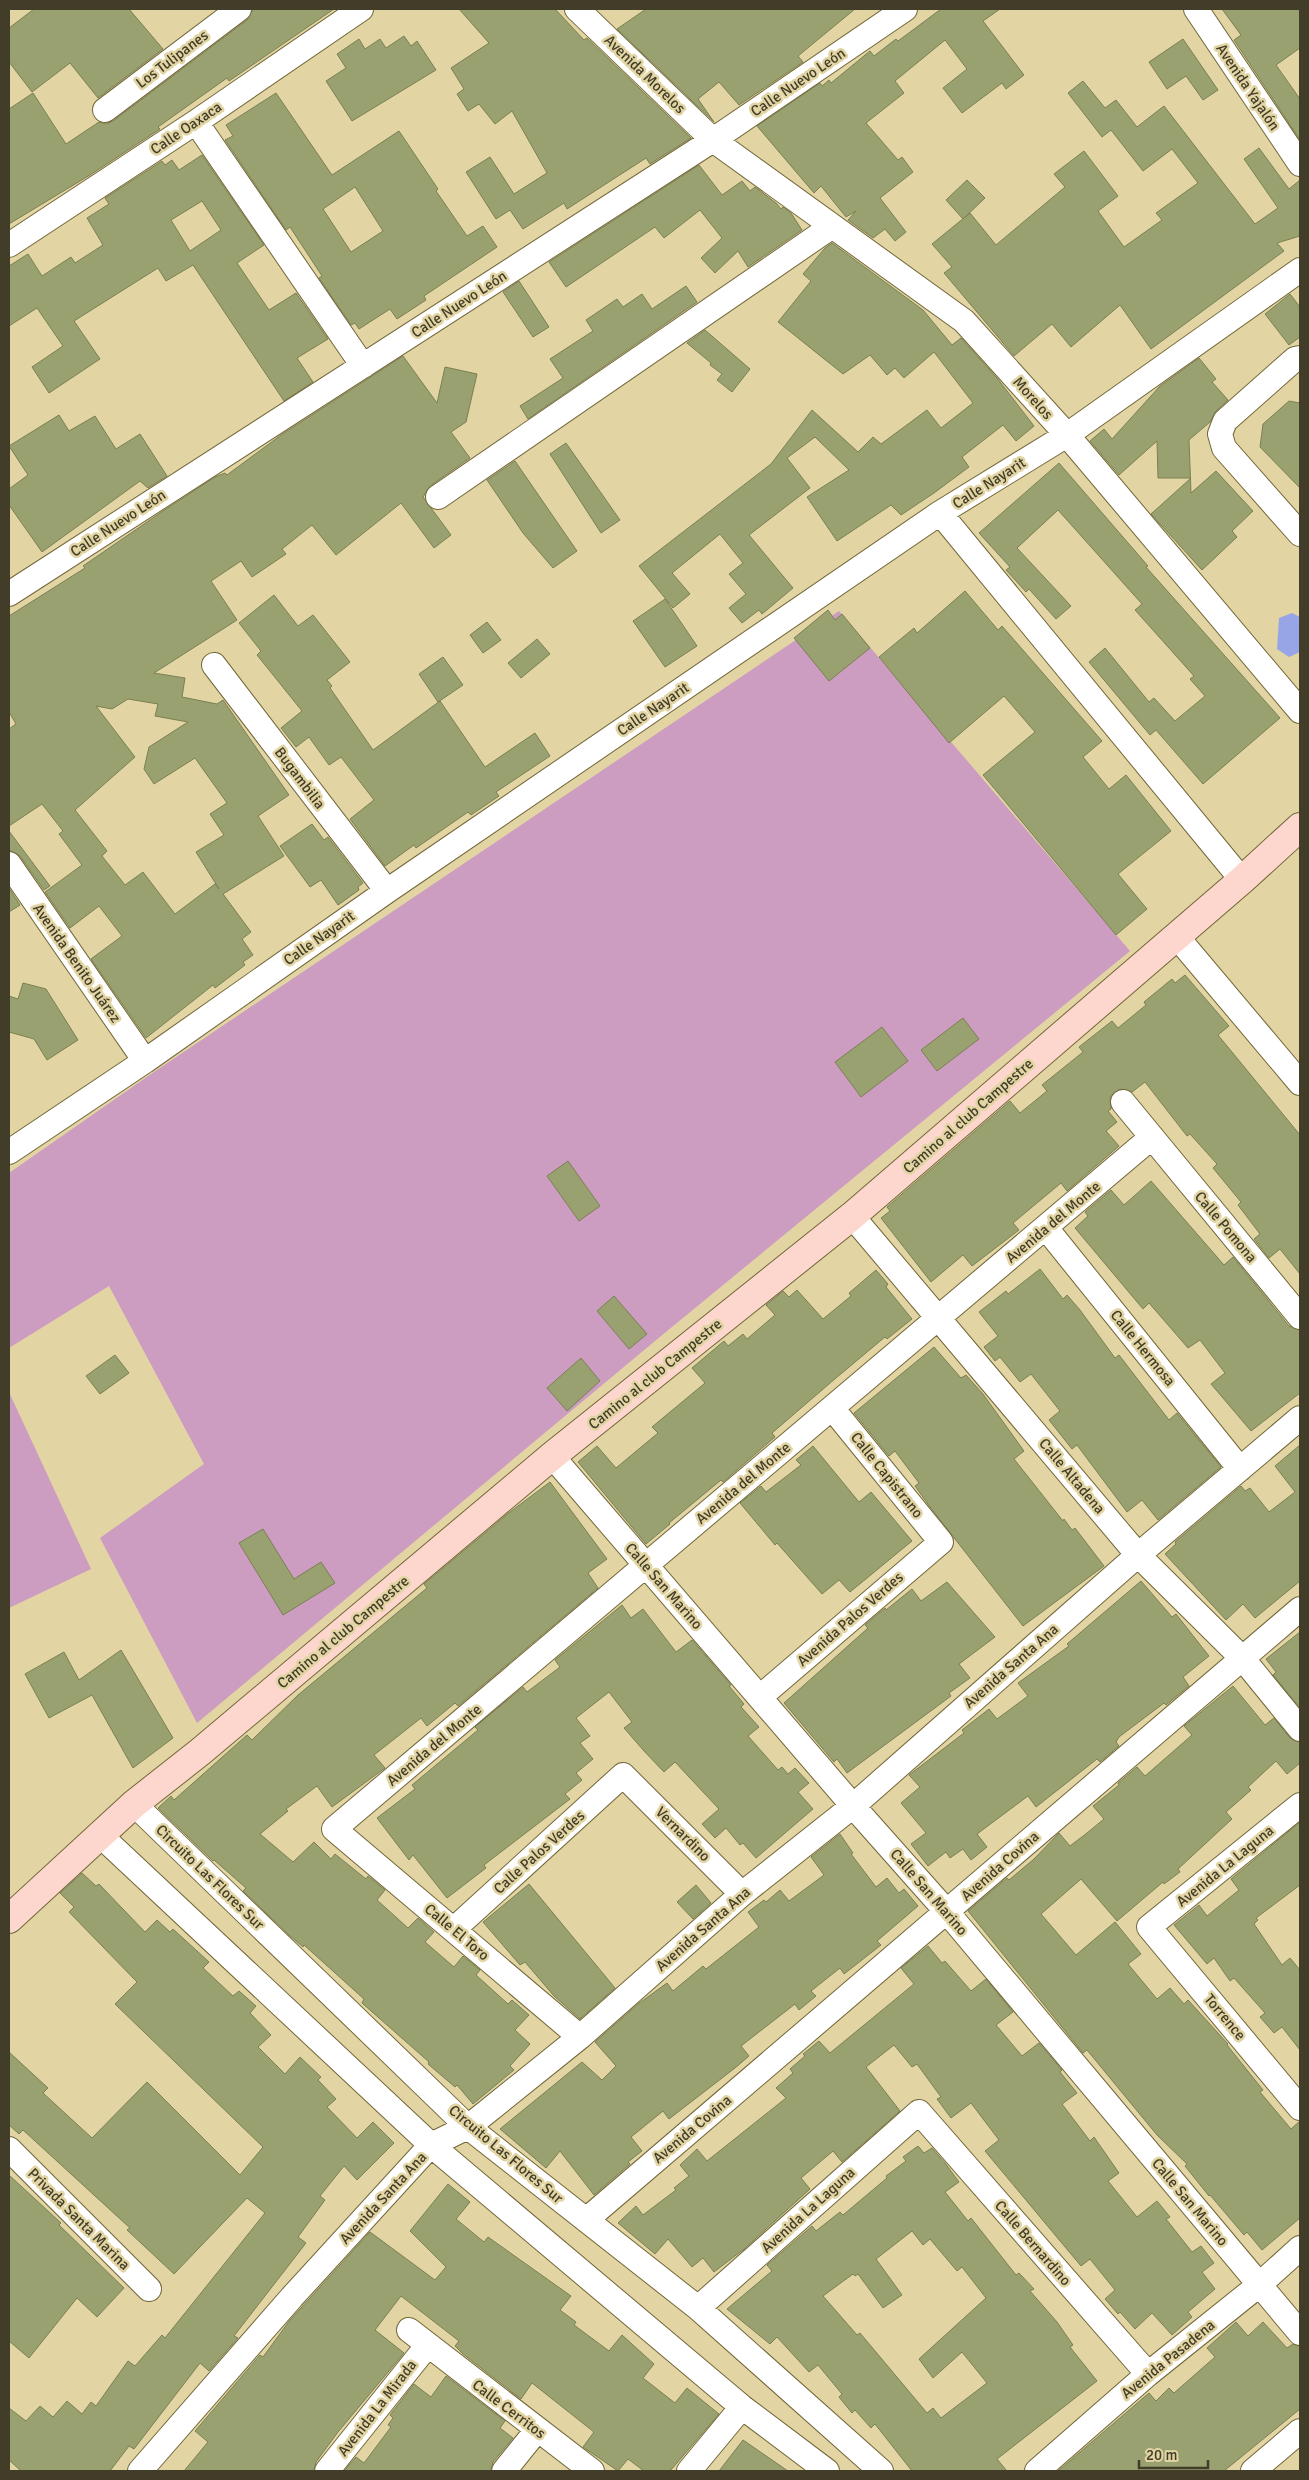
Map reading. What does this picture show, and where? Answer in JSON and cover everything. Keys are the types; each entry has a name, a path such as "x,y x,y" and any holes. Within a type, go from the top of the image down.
{"main road":[{"name":"Camino al club Campestre","path":"9,1919 134,1804 200,1752 552,1456 852,1216 1177,937 1300,827"}],"street":[{"name":"Calle Oaxaca","path":"9,245 196,122 360,9"},
{"name":"Avenida Morelos","path":"577,9 713,140"},
{"name":"Calle Nuevo León","path":"9,594 713,140 905,9"},
{"name":"Avenida Yajalón","path":"1196,9 1300,164"},
{"name":"Los Tulipanes","path":"105,110 228,12"},
{"path":"196,122 363,366"},
{"name":"Morelos","path":"713,140 831,227 964,321 1067,435 1300,712"},
{"path":"438,497 831,227"},
{"name":"Calle Nayarit","path":"9,1152 145,1061 386,891 940,513 1067,435 1300,270"},
{"path":"1300,358 1296,359 1225,421 1220,434 1224,448 1300,534"},
{"path":"940,513 1242,880"},
{"name":"Bugambilia","path":"214,665 386,891"},
{"name":"Avenida Benito Juárez","path":"9,864 145,1061"},
{"path":"1177,937 1300,1083"},
{"name":"Calle Pomona","path":"1123,1102 1300,1317"},
{"name":"Avenida del Monte","path":"334,1828 1152,1137"},
{"name":"Calle Altadena","path":"852,1216 1138,1555 1243,1659 1300,1729"},
{"name":"Calle Hermosa","path":"1046,1228 1240,1469"},
{"name":"Calle Capistrano","path":"832,1408 941,1542"},
{"name":"Avenida Santa Ana","path":"140,2471 292,2297 431,2145 468,2127 580,2037 742,1894 853,1806 1138,1555 1300,1418"},
{"name":"Calle San Marino","path":"552,1456 853,1806 947,1912 1300,2333"},
{"name":"Avenida Palos Verdes","path":"760,1697 941,1542"},
{"name":"Avenida Covina","path":"586,2220 1300,1609"},
{"name":"Vernardino","path":"623,1775 742,1894"},
{"name":"Calle Palos Verdes","path":"454,1929 623,1775"},
{"name":"Circuito Las Flores Sur","path":"134,1804 468,2127 698,2308 873,2469"},
{"name":"Avenida La Laguna","path":"1149,1927 1300,1805"},
{"name":"Calle El Toro","path":"334,1828 580,2037"},
{"path":"100,1835 431,2145 742,2407 827,2471"},
{"name":"Torrence","path":"1149,1927 1300,2108"},
{"name":"Avenida La Laguna","path":"698,2308 919,2112"},
{"name":"Calle Bernardino","path":"919,2112 1148,2374"},
{"name":"Privada Santa Marina","path":"9,2149 150,2289"},
{"name":"Avenida Pasadena","path":"1037,2471 1148,2374 1259,2285 1300,2248"},
{"name":"Calle Cerritos","path":"409,2330 427,2346 592,2471"},
{"name":"Avenida La Mirada","path":"328,2471 427,2346"},
{"path":"689,2471 742,2407"},
{"path":"504,2471 537,2430"},
{"path":"1253,2471 1300,2431"}],"shaded area":[{"path":"839,611 1130,951 661,1336 197,1723 100,1538 204,1464 109,1286 9,1348 9,1173 151,1074"},
{"path":"9,1392 91,1569 9,1608"}],"water":[{"path":"1292,613 1300,617 1300,652 1289,657 1277,649 1279,618"}],"building":[{"path":"34,9 129,9 163,49 98,98 70,63 32,92 9,62 9,28"},
{"path":"253,9 334,9 229,81 227,78 158,127 160,129 90,175 9,224 9,109 33,93 66,144 99,122 106,124 113,121 247,20"},
{"path":"459,9 555,9 584,40 587,38 691,138 650,164 646,158 567,209 564,203 523,229 510,210 496,219 466,172 490,157 514,194 547,173 512,111 495,124 479,104 468,111 457,94 464,89 451,68 489,43"},
{"path":"646,9 855,9 798,56 803,62 739,105 719,82 698,99 714,122 617,29"},
{"path":"941,9 1000,9 983,21 1024,75 1006,89 1002,83 962,113 943,88 967,69 945,40 895,81 904,93 866,123 898,160 902,157 913,172 880,198 906,232 895,241 885,229 873,238 848,220 856,211 846,217 821,186 814,193 757,126 820,83 822,86 829,80 831,83 870,51 874,56 896,39 898,41"},
{"path":"1222,9 1300,9 1300,48 1276,65 1300,99 1300,140 1234,40 1241,35"},
{"path":"404,36 411,46 417,41 436,70 352,121 326,81 346,68 337,54 359,39 365,49 380,39 386,48"},
{"path":"1183,39 1218,90 1203,100 1186,76 1167,89 1149,62"},
{"path":"1083,81 1105,108 1116,100 1137,127 1164,106 1255,224 1278,208 1244,159 1259,148 1289,189 1300,180 1300,236 1277,243 1284,251 1151,349 1120,305 1071,347 1052,324 1014,356 944,273 952,267 932,244 970,213 996,245 1065,187 1054,174 1084,151 1118,196 1098,211 1124,247 1162,220 1156,213 1198,183 1172,149 1143,171 1111,130 1102,137 1068,93"},
{"path":"276,93 332,175 399,131 438,189 436,191 467,236 483,226 497,247 424,296 426,300 397,319 390,309 359,329 355,323 351,325 319,278 322,276 290,227 286,230 225,140 233,136 226,125","holes":["355,187 383,231 351,252 323,209"]},
{"path":"202,155 264,245 237,263 269,310 296,293 328,339 297,358 313,382 284,401 193,265 166,281 158,268 74,321 100,359 49,393 32,367 63,346 37,308 9,326 9,266 28,254 42,276 71,257 75,263 103,245 87,218 109,204 105,198 162,161 165,165 172,160 179,170","holes":["202,201 221,230 190,251 171,220"]},
{"path":"699,165 722,195 742,181 750,191 755,187 781,209 783,207 791,213 802,230 748,267 738,251 715,273 701,258 722,238 700,210 664,238 655,227 566,287 549,262"},
{"path":"967,180 985,198 963,219 946,200"},
{"path":"832,243 923,310 952,345 961,338 997,378 1034,426 1016,441 1003,425 962,457 969,467 934,493 901,515 891,505 837,541 807,497 849,470 815,437 787,458 810,488 749,535 793,588 762,614 759,610 742,623 729,608 746,594 729,574 743,563 720,534 672,573 690,594 673,608 639,566 771,464 812,410 858,452 873,437 881,444 927,410 941,428 973,403 934,352 904,378 895,368 887,375 870,355 843,374 778,322 811,281 803,274 825,248"},
{"path":"519,281 549,327 533,337 503,292"},
{"path":"686,286 697,302 528,419 520,406 563,378 550,359 593,331 586,320 617,299 623,307 642,294 652,309"},
{"path":"1290,294 1300,307 1300,337 1289,345 1265,314"},
{"path":"705,330 750,369 732,392 717,380 722,374 687,343"},
{"path":"403,356 437,403 445,367 477,374 466,422 451,432 470,458 430,486 423,497 451,535 434,548 401,503 336,555 312,525 282,549 286,554 252,577 241,561 211,581 237,620 154,673 185,678 182,697 217,704 223,700 289,795 258,816 284,856 223,894 251,932 242,939 253,955 243,962 245,965 215,988 213,985 146,1038 91,959 122,936 99,906 70,928 45,892 82,865 59,834 63,831 42,804 9,826 9,729 16,724 9,712 9,616 85,568 83,566 215,477 225,473 227,475 281,435","holes":["128,699 158,704 155,716 188,722 149,747 144,769 154,784 195,758 227,803 210,814 224,835 196,852 219,889 215,884 175,914 143,872 125,885 102,856 107,851 75,810 135,757 96,706 112,709"]},
{"path":"1199,358 1216,379 1212,382 1228,400 1216,411 1210,422 1189,440 1190,478 1158,478 1157,441 1119,475 1090,441 1104,429 1112,439 1160,386"},
{"path":"1289,401 1300,403 1300,488 1260,447 1263,424"},
{"path":"59,415 69,431 95,416 116,449 140,434 167,476 148,488 140,481 42,552 9,505 9,489 28,475 9,446"},
{"path":"566,443 620,520 601,533 550,454"},
{"path":"515,461 577,551 553,568 523,533 487,480"},
{"path":"1059,463 1148,566 1146,567 1280,718 1203,784 1156,730 1150,735 1089,662 1105,648 1149,702 1154,698 1175,721 1205,696 1190,679 1194,676 1135,610 1142,604 1058,510 1017,548 1071,606 1056,619 1029,589 1026,592 1006,570 1010,567 979,533"},
{"path":"1216,471 1253,511 1232,531 1237,537 1202,570 1151,514 1190,478 1191,493"},
{"path":"965,591 998,630 1002,626 1102,741 1083,757 1109,789 1126,775 1171,831 1118,874 1147,909 1116,935 983,775 1035,732 1004,696 949,743 879,657 914,628 917,633"},
{"path":"274,595 298,626 313,615 350,662 327,680 332,686 330,688 373,750 440,701 485,767 535,733 550,756 496,792 499,796 471,815 468,812 416,848 414,845 385,866 350,819 374,800 341,757 329,765 309,737 296,747 281,728 302,711 257,655 261,651 239,623"},
{"path":"665,599 697,646 665,667 633,621"},
{"path":"828,610 835,620 842,614 870,648 829,681 794,638"},
{"path":"487,622 501,640 483,653 470,635"},
{"path":"537,639 550,654 521,678 508,663"},
{"path":"443,657 463,685 438,702 419,674"},
{"path":"312,824 324,840 328,837 363,883 358,887 359,890 338,905 321,880 310,887 280,846"},
{"path":"9,831 50,886 44,890 20,856 9,850"},
{"path":"9,888 20,905 9,912"},
{"path":"1185,975 1229,1026 1218,1035 1300,1135 1300,1274 1280,1249 1269,1258 1254,1239 1260,1234 1238,1205 1241,1202 1213,1168 1217,1164 1190,1134 1187,1136 1145,1082 1132,1092 1120,1089 1110,1097 1111,1109 1108,1111 1117,1122 1106,1131 1119,1146 1067,1191 1061,1183 1013,1223 1019,1230 972,1266 963,1255 931,1282 881,1218 890,1211 887,1207 1010,1101 1020,1113 1047,1091 1042,1085 1083,1052 1079,1047 1112,1021 1118,1028 1146,1005 1144,1002 1172,979 1175,983"},
{"path":"23,983 46,989 78,1040 47,1060 34,1039 9,1032 9,996 18,999"},
{"path":"963,1018 979,1039 937,1071 921,1050"},
{"path":"882,1027 908,1061 861,1097 835,1062"},
{"path":"568,1161 600,1206 579,1221 547,1176"},
{"path":"1151,1181 1224,1265 1233,1257 1289,1326 1300,1330 1300,1393 1251,1431 1211,1384 1225,1373 1200,1340 1188,1348 1149,1303 1143,1309 1075,1228 1088,1216 1085,1212 1111,1190 1124,1205"},
{"path":"1040,1269 1063,1299 1067,1295 1080,1310 1115,1358 1119,1355 1169,1420 1177,1413 1221,1467 1158,1520 1142,1500 1127,1512 1077,1445 1072,1449 1049,1420 1060,1411 1031,1374 1020,1382 1000,1357 995,1361 984,1347 998,1336 979,1312 1006,1291 1008,1294"},
{"path":"876,1270 888,1284 886,1287 912,1319 887,1339 885,1337 836,1378 772,1433 775,1437 646,1544 578,1462 597,1446 616,1468 658,1433 652,1427 705,1383 692,1368 724,1341 728,1346 743,1334 747,1339 775,1315 766,1305 783,1291 789,1297 797,1290 823,1319 851,1296 849,1293"},
{"path":"614,1296 647,1334 629,1349 597,1311"},
{"path":"934,1347 961,1378 966,1375 983,1394 1024,1451 1014,1459 1063,1521 1064,1519 1072,1530 1075,1528 1104,1566 1023,1626 930,1507 915,1486 919,1483 895,1451 889,1456 854,1413"},
{"path":"115,1355 129,1373 100,1394 86,1376"},
{"path":"581,1358 600,1381 567,1411 547,1388"},
{"path":"1300,1445 1300,1581 1255,1618 1243,1604 1226,1620 1165,1554 1176,1544 1175,1542 1241,1486 1245,1491 1250,1488 1269,1512 1295,1492 1275,1466"},
{"path":"813,1446 859,1502 871,1492 912,1541 850,1592 839,1580 822,1594 777,1543 775,1545 740,1503 761,1486 766,1492 801,1465 796,1460"},
{"path":"550,1482 607,1559 588,1573 598,1588 458,1706 455,1703 427,1726 421,1718 374,1755 385,1768 332,1807 317,1786 286,1809 288,1811 260,1834 293,1862 314,1842 331,1859 335,1854 366,1879 368,1876 385,1890 377,1900 408,1928 418,1918 434,1932 425,1942 454,1967 463,1956 480,1970 476,1975 508,2004 512,2000 529,2015 515,2030 530,2044 510,2066 514,2070 473,2104 457,2085 455,2087 428,2064 429,2062 362,2003 364,1999 304,1945 303,1947 289,1935 243,1891 246,1888 213,1861 158,1808 171,1796 174,1800 247,1735 252,1740 298,1695 427,1588 424,1584 510,1512"},
{"path":"263,1529 294,1579 321,1562 335,1583 283,1615 239,1543"},
{"path":"1141,1581 1172,1617 1176,1614 1209,1656 1183,1677 1189,1686 1166,1705 1164,1703 1119,1737 1116,1742 1119,1746 1100,1762 1097,1759 1036,1807 1028,1796 977,1834 987,1847 971,1860 963,1849 950,1858 946,1852 928,1866 911,1844 926,1833 901,1803 920,1787 909,1775 964,1733 962,1730 989,1709 997,1719 1028,1696 1018,1683 1069,1646 1067,1644"},
{"path":"947,1582 995,1637 959,1664 970,1678 949,1693 951,1696 847,1773 837,1759 834,1762 784,1703 868,1628 865,1625 885,1608 886,1610 912,1589 921,1601"},
{"path":"622,1605 631,1618 643,1609 676,1652 692,1640 731,1685 729,1686 744,1704 741,1707 759,1727 748,1736 778,1770 782,1767 788,1774 795,1768 809,1783 798,1792 813,1809 756,1858 743,1843 740,1845 726,1828 715,1838 702,1824 719,1809 675,1762 664,1772 644,1751 624,1728 632,1722 609,1692 576,1718 590,1736 580,1743 593,1759 576,1773 582,1780 565,1794 570,1799 484,1865 486,1868 447,1898 413,1855 409,1860 377,1818 415,1789 412,1785 478,1730 475,1727 523,1687 527,1692 560,1667 555,1660"},
{"path":"1300,1632 1300,1708 1273,1675 1276,1672 1266,1659"},
{"path":"121,1650 173,1738 133,1768 92,1695 49,1718 25,1674 64,1652 79,1680"},
{"path":"1233,1686 1265,1725 1274,1718 1290,1738 1300,1742 1300,1763 1287,1774 1276,1761 1248,1787 1251,1790 1226,1812 1232,1819 1178,1869 1180,1872 1164,1884 1163,1882 1117,1921 1081,1879 1041,1914 1076,1955 1115,1922 1141,1954 1128,1964 1157,1999 1170,1988 1184,2004 1188,2000 1228,2044 1263,2090 1260,2092 1291,2129 1300,2121 1300,2218 1262,2250 1247,2232 1244,2235 1209,2196 1185,2166 1187,2164 1157,2135 1087,2050 1083,2053 968,1911 1007,1878 1009,1880 1034,1859 1059,1833 1070,1846 1104,1819 1093,1806 1119,1785 1118,1783 1137,1767 1145,1776 1192,1735 1184,1726"},
{"path":"1300,1822 1300,1885 1256,1918 1258,1920 1254,1924 1282,1965 1290,1958 1300,1970 1300,2050 1282,2027 1274,2033 1260,2017 1265,2013 1234,1978 1230,1981 1214,1958 1207,1964 1174,1925 1199,1905 1207,1916 1239,1890 1231,1879"},
{"path":"840,1834 853,1853 851,1854 876,1887 887,1878 899,1893 904,1889 918,1906 877,1941 881,1945 844,1974 840,1968 811,1991 816,1996 799,2010 795,2004 741,2046 749,2056 735,2068 669,2119 663,2111 631,2137 642,2151 628,2162 630,2164 594,2195 560,2151 546,2168 500,2129 582,2062 602,2080 616,2066 595,2042 638,2004 667,1983 673,1991 703,1966 706,1969 759,1927 748,1912 764,1900 766,1902 780,1890 789,1901 824,1875 811,1857"},
{"path":"82,1873 96,1886 99,1884 145,1932 157,1920 170,1932 173,1929 209,1962 203,1968 233,1996 239,1991 256,2006 250,2013 271,2035 258,2047 285,2074 300,2057 321,2077 318,2080 336,2099 327,2107 357,2138 373,2122 394,2143 357,2180 344,2166 320,2196 325,2200 298,2237 306,2243 234,2336 238,2338 209,2371 200,2363 134,2449 129,2446 110,2471 21,2471 9,2460 9,2408 26,2421 40,2406 53,2417 67,2401 82,2414 91,2402 96,2406 128,2361 135,2366 162,2335 165,2338 265,2213 247,2198 174,2274 127,2230 130,2228 23,2130 19,2134 9,2125 9,2052 48,2088 43,2093 92,2138 147,2082 240,2175 263,2147 115,2004 137,1982 69,1912 74,1907 60,1893"},
{"path":"529,1884 615,1988 580,2019 554,1996 525,1962 520,1965 483,1922"},
{"path":"696,1885 711,1903 693,1919 677,1902"},
{"path":"928,1946 942,1963 945,1961 971,1991 986,1979 1013,2012 996,2025 1022,2056 1039,2043 1062,2070 1060,2072 1077,2093 1062,2104 1090,2141 1094,2137 1119,2173 1108,2181 1137,2217 1157,2201 1170,2217 1166,2219 1192,2252 1201,2246 1214,2263 1202,2272 1215,2289 1188,2312 1192,2317 1172,2335 1152,2313 1135,2329 1120,2312 1118,2314 1105,2299 1115,2290 1090,2259 1081,2266 985,2151 999,2140 971,2103 951,2118 937,2099 941,2097 917,2064 912,2067 894,2045 866,2067 900,2111 842,2162 833,2151 801,2178 810,2189 744,2249 714,2272 703,2258 692,2267 668,2239 655,2254 618,2223 636,2206 643,2215 676,2190 674,2188 689,2176 680,2165 697,2149 707,2161 786,2098 776,2088 793,2073 790,2069 805,2056 803,2054 819,2041 830,2053 914,1984 901,1968"},
{"path":"918,2146 924,2153 932,2148 945,2163 959,2182 945,2192 968,2221 971,2218 1016,2275 1019,2273 1034,2289 1030,2291 1057,2322 1073,2345 1070,2347 1097,2381 997,2459 1007,2471 912,2471 875,2424 871,2428 855,2410 852,2413 839,2397 842,2394 818,2365 809,2372 777,2337 770,2344 727,2309 772,2271 767,2265 812,2226 816,2231 840,2212 843,2215 887,2178 886,2176 906,2161 903,2157","holes":["912,2231 923,2245 930,2239 957,2271 962,2267 986,2298 919,2359 933,2378 962,2352 987,2383 941,2418 933,2408 927,2413 860,2333 857,2335 823,2296 853,2274 855,2276 858,2274 883,2308 902,2295 876,2259"]},
{"path":"9,2175 61,2223 59,2225 124,2288 97,2317 77,2298 29,2358 9,2341"},
{"path":"448,2184 470,2202 456,2219 484,2242 488,2237 571,2296 560,2310 576,2322 574,2325 609,2351 622,2335 654,2364 643,2378 675,2403 687,2388 719,2414 670,2471 644,2471 628,2459 618,2471 583,2447 594,2432 532,2383 521,2399 463,2354 455,2346 459,2341 401,2296 375,2330 404,2353 338,2432 316,2462 314,2471 184,2471 208,2442 195,2431 260,2355 263,2357 290,2320 370,2232 435,2280 446,2267 410,2231"},
{"path":"1236,2322 1248,2336 1263,2322 1287,2348 1293,2344 1300,2346 1300,2409 1224,2471 1058,2471 1149,2393 1156,2401 1169,2388 1174,2393 1215,2357 1207,2348"},
{"path":"446,2376 505,2421 500,2428 513,2438 493,2462 491,2471 344,2471 356,2457 364,2463 391,2427 388,2425 393,2418 390,2415 414,2384 431,2397"},
{"path":"743,2440 788,2471 719,2471"}]}
